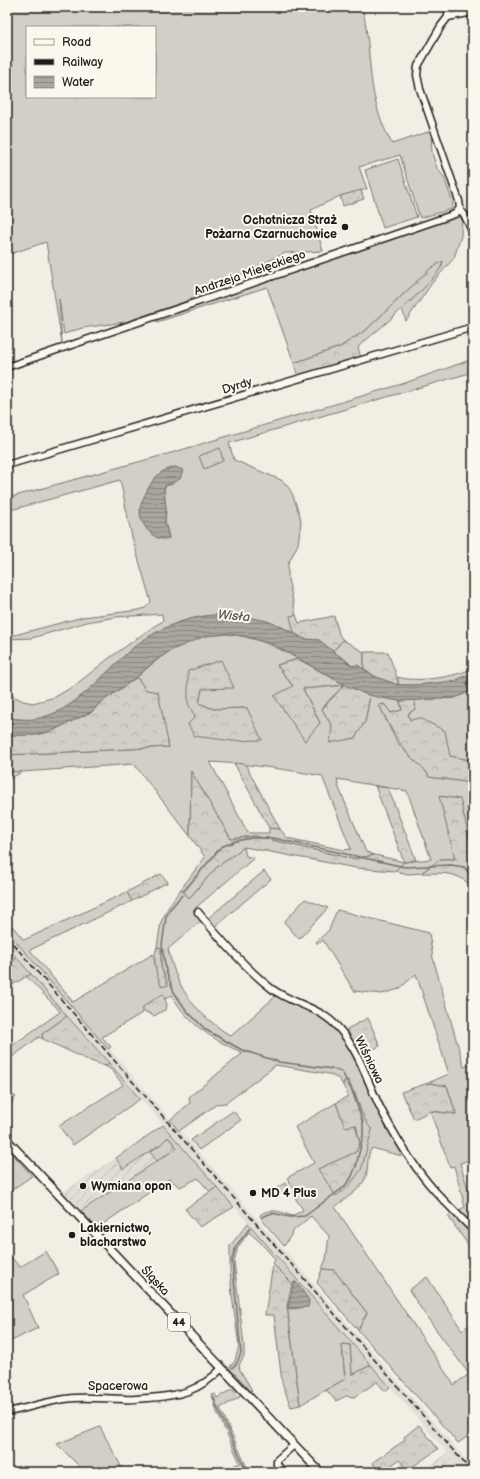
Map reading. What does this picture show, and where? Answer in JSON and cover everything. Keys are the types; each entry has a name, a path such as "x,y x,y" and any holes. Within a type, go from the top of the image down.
{"main road":[{"name":"Śląska","path":"7,1140 320,1472"}],"street":[{"path":"448,7 448,17 419,63 417,75 420,89 459,201 459,210 464,214 473,234"},
{"path":"448,17 473,12"},
{"name":"Andrzeja Mielęckiego","path":"7,368 453,215 459,210"},
{"name":"Dyrdy","path":"7,465 473,327"},
{"name":"Wiśniowa","path":"198,912 224,943 274,990 323,1014 333,1022 350,1043 384,1116 412,1160 434,1190 473,1230"},
{"name":"Spacerowa","path":"7,1412 57,1400 74,1398 130,1399 173,1396 202,1385 222,1368"},
{"path":"284,1472 277,1460 294,1445"}],"shaded area":[{"path":"7,931 473,1468 473,1472 464,1472 192,1157 7,947"},
{"path":"150,1152 157,1161 81,1211 63,1192 116,1158 124,1169"},
{"path":"447,1453 462,1470 459,1472 422,1472"}],"green space":[{"path":"7,7 362,7 374,96 379,115 387,135 392,144 431,131 432,153 437,168 444,177 453,203 452,209 420,218 400,155 359,167 367,189 340,196 311,210 323,251 285,253 184,302 125,322 82,328 64,334 59,299 62,343 46,242 7,255"},
{"path":"398,159 417,217 383,228 365,170"},
{"path":"361,190 364,199 343,206 340,196"},
{"path":"454,217 462,217 461,236 454,258 432,283 406,321 402,309 418,294 443,265 431,268 366,330 340,347 294,363 267,287 157,322 156,319"},
{"path":"443,261 440,269 420,292 358,347 361,358 298,377 294,363 340,347 366,330 431,268"},
{"path":"473,359 473,372 229,443 234,460 281,480 286,484 292,493 300,516 301,522 298,544 288,564 288,579 296,615 291,616 294,633 260,620 224,615 212,615 179,622 158,631 139,644 82,696 56,713 43,718 25,720 7,718 7,693 23,701 33,703 55,697 74,686 108,659 163,621 162,614 117,617 87,622 32,638 7,639 7,637 83,617 139,610 145,608 151,602 132,537 120,480 7,511 7,498 171,453 402,384","holes":["175,467 173,484 165,486 164,490 166,509 165,522 169,538 145,496 159,474"]},
{"path":"220,448 223,461 204,469 199,456"},
{"path":"7,552 9,562 9,581 7,591"},
{"path":"296,615 299,623 334,616 339,634 343,640 332,652 319,640 304,639 294,633 290,616"},
{"path":"227,634 256,640 298,659 277,665 320,723 303,689 345,685 322,709 332,726 330,743 365,722 370,695 400,701 402,710 391,713 384,704 379,705 392,732 404,751 424,769 429,777 473,783 473,800 470,800 473,812 473,855 459,799 440,796 455,859 441,859 421,873 408,874 395,871 404,862 431,859 407,791 337,779 339,788 366,852 375,855 353,859 255,836 231,839 191,772 190,836 134,764 22,772 7,771 7,755 169,747 146,690 137,677 168,652 186,642 205,636","holes":["188,671 202,689 199,703 213,709 247,708 188,724 195,717","210,762 266,767 322,776 351,849 344,850 287,838 280,829 269,828 269,833 248,833"]},
{"path":"343,640 364,652 364,669 357,665 352,666 345,659 332,652"},
{"path":"364,652 388,652 396,673 398,685 376,677 364,669"},
{"path":"298,659 345,685 370,695 365,722 355,738 330,743 332,726 322,709 344,685 303,689 320,723 305,741 274,696 293,686 277,665"},
{"path":"221,660 234,688 202,689 199,703 213,709 247,708 262,740 232,741 194,736 188,724 195,717 188,703 188,671"},
{"path":"473,668 473,672 455,681 418,685 398,685 398,677 406,679 436,678 457,674"},
{"path":"137,677 146,690 158,692 169,747 7,755 7,735 35,735 52,731 93,711 99,704"},
{"path":"473,690 473,759 470,760 449,756 410,720 408,714 415,709 415,700 455,698"},
{"path":"415,700 415,709 408,714 410,720 420,718 445,731 450,756 470,760 473,759 473,783 429,777 424,769 402,746 379,705 384,704 391,713 402,710 400,701"},
{"path":"234,763 245,764 280,829 269,828"},
{"path":"7,771 22,772 7,780"},
{"path":"191,771 231,839 255,836 353,859 375,855 404,862 395,871 356,868 244,847 217,867 189,898 181,889 205,857 190,836"},
{"path":"375,786 388,788 416,860 404,862"},
{"path":"439,796 460,799 473,855 472,888 461,878 449,874 421,873 441,859 455,859"},
{"path":"244,847 246,856 254,858 193,910 201,921 168,949 174,970 189,998 201,1013 231,1036 278,994 324,1016 340,1032 354,1052 378,1110 406,1157 372,1148 369,1154 367,1173 364,1181 357,1190 335,1207 454,1385 469,1374 426,1316 409,1290 427,1277 462,1330 473,1323 473,1433 458,1443 358,1330 367,1313 334,1270 322,1269 326,1259 329,1236 311,1216 294,1230 284,1246 263,1221 260,1215 268,1211 272,1211 292,1216 303,1210 292,1193 295,1191 287,1178 314,1163 295,1127 336,1103 345,1127 355,1125 360,1143 356,1152 319,1169 336,1195 372,1130 365,1123 355,1093 344,1082 343,1085 339,1079 329,1074 276,1065 226,1103 217,1104 179,1131 170,1120 190,1103 189,1097 243,1053 212,1037 194,1023 178,1006 172,995 102,1037 111,1047 108,1049 7,931 7,920 24,940 127,892 132,901 30,950 73,1002 153,954 159,980 168,985 161,967 161,948 157,947 161,922 170,904 181,889 189,898 217,867"},
{"path":"264,871 271,879 213,928 206,920"},
{"path":"161,874 168,882 132,901 127,892"},
{"path":"305,899 328,908 299,939 284,922"},
{"path":"337,910 429,933 433,958 464,1067 473,1063 473,1159 460,1163 473,1206 473,1225 457,1211 465,1207 454,1166 450,1167 430,1111 456,1114 447,1086 428,1083 449,1074 416,974 399,989 382,994 354,991 323,940 318,944 316,942 329,930"},
{"path":"7,947 17,958 7,968"},
{"path":"157,947 161,948 161,967 168,985 162,987 155,967"},
{"path":"17,958 31,974 7,988 7,968"},
{"path":"31,974 67,1016 42,1034 43,1039 39,1037 7,1061 7,1049 60,1012 26,976"},
{"path":"163,994 167,1005 166,1009 154,1016 142,1010 145,1005"},
{"path":"67,1016 109,1063 105,1066 88,1060 43,1039 42,1034"},
{"path":"368,1018 380,1046 359,1055 347,1029"},
{"path":"109,1063 140,1099 73,1145 59,1126 123,1085 112,1070 105,1066"},
{"path":"348,1080 364,1119 372,1130 361,1170 348,1187 336,1196 318,1169 356,1152 360,1143 356,1125 345,1127 336,1103 348,1096 343,1085 344,1081"},
{"path":"428,1083 447,1086 456,1114 431,1111 414,1119 401,1092"},
{"path":"7,1092 16,1097 7,1107"},
{"path":"233,1111 241,1120 199,1150 191,1140"},
{"path":"163,1125 217,1187 210,1192 198,1178 180,1187 169,1179 97,1228 81,1211 177,1148 168,1137 161,1144 123,1169 116,1158"},
{"path":"168,1137 177,1148 157,1161 150,1152"},
{"path":"8,1149 32,1176 7,1193 7,1150"},
{"path":"285,1183 288,1189 273,1198 270,1192"},
{"path":"217,1187 234,1207 200,1227 185,1209"},
{"path":"454,1212 473,1231 473,1252 448,1216"},
{"path":"248,1223 371,1365 352,1375 350,1345 342,1344 345,1379 300,1405 287,1306 291,1283 273,1264 275,1259 249,1232 238,1247 234,1261 244,1345 244,1356 239,1365 240,1370 252,1390 251,1391 229,1368 235,1361 239,1346 232,1296 230,1246"},
{"path":"46,1251 59,1274 23,1295 38,1328 7,1343 7,1253 20,1267"},
{"path":"273,1264 292,1283 287,1306 300,1405 291,1407 282,1383 274,1315 265,1315"},
{"path":"322,1269 334,1270 367,1313 358,1330 317,1283"},
{"path":"342,1344 350,1345 352,1375 371,1365 390,1387 385,1391 377,1382 354,1397 346,1396 336,1401 326,1390 345,1379"},
{"path":"232,1389 240,1397 220,1408 249,1472 236,1472 233,1466 240,1463 217,1412 212,1395 215,1394 217,1398"},
{"path":"419,1425 438,1449 408,1470 399,1460 381,1472 377,1472 373,1462 405,1440 404,1437"},
{"path":"100,1427 124,1472 85,1472 57,1444"}],"water":[{"path":"175,467 183,470 180,479 165,486 164,490 166,509 165,522 169,538 158,538 149,532 145,527 140,515 140,507 146,492 154,479 167,469"},
{"name":"Wisła","path":"212,615 242,616 267,621 304,639 319,640 352,666 357,665 376,677 398,685 418,685 455,681 473,672 473,690 455,698 400,701 381,698 365,694 345,685 274,645 244,636 227,634 205,636 170,651 155,661 137,677 99,704 93,711 52,731 35,735 7,735 7,718 34,719 57,712 70,705 94,685 128,652 148,637 174,624 192,618"},
{"path":"294,1282 296,1282 309,1300 308,1307 289,1309 288,1307"}],"waterway":[{"path":"184,891 221,847 236,841 252,838 273,838 405,867 451,865 464,867 473,878"},
{"path":"182,895 170,909 166,917 162,945 166,971 174,992 186,1010 206,1030 242,1050 279,1062 333,1069 342,1072 353,1093 363,1123 363,1136 356,1166 351,1178 344,1187 305,1216 290,1217 272,1213 262,1217"},
{"path":"232,1368 237,1363 241,1353 232,1260 236,1246 250,1228"},
{"path":"214,1398 247,1472"}],"railway":[{"path":"7,937 472,1472"}],"place":[{"name":"Ochotnicza Straż Pożarna Czarnuchowice","path":"345,227"},
{"name":"Wymiana opon","path":"83,1186"},
{"name":"MD 4 Plus","path":"253,1193"},
{"name":"Lakiernictwo, blacharstwo","path":"72,1235"}]}
